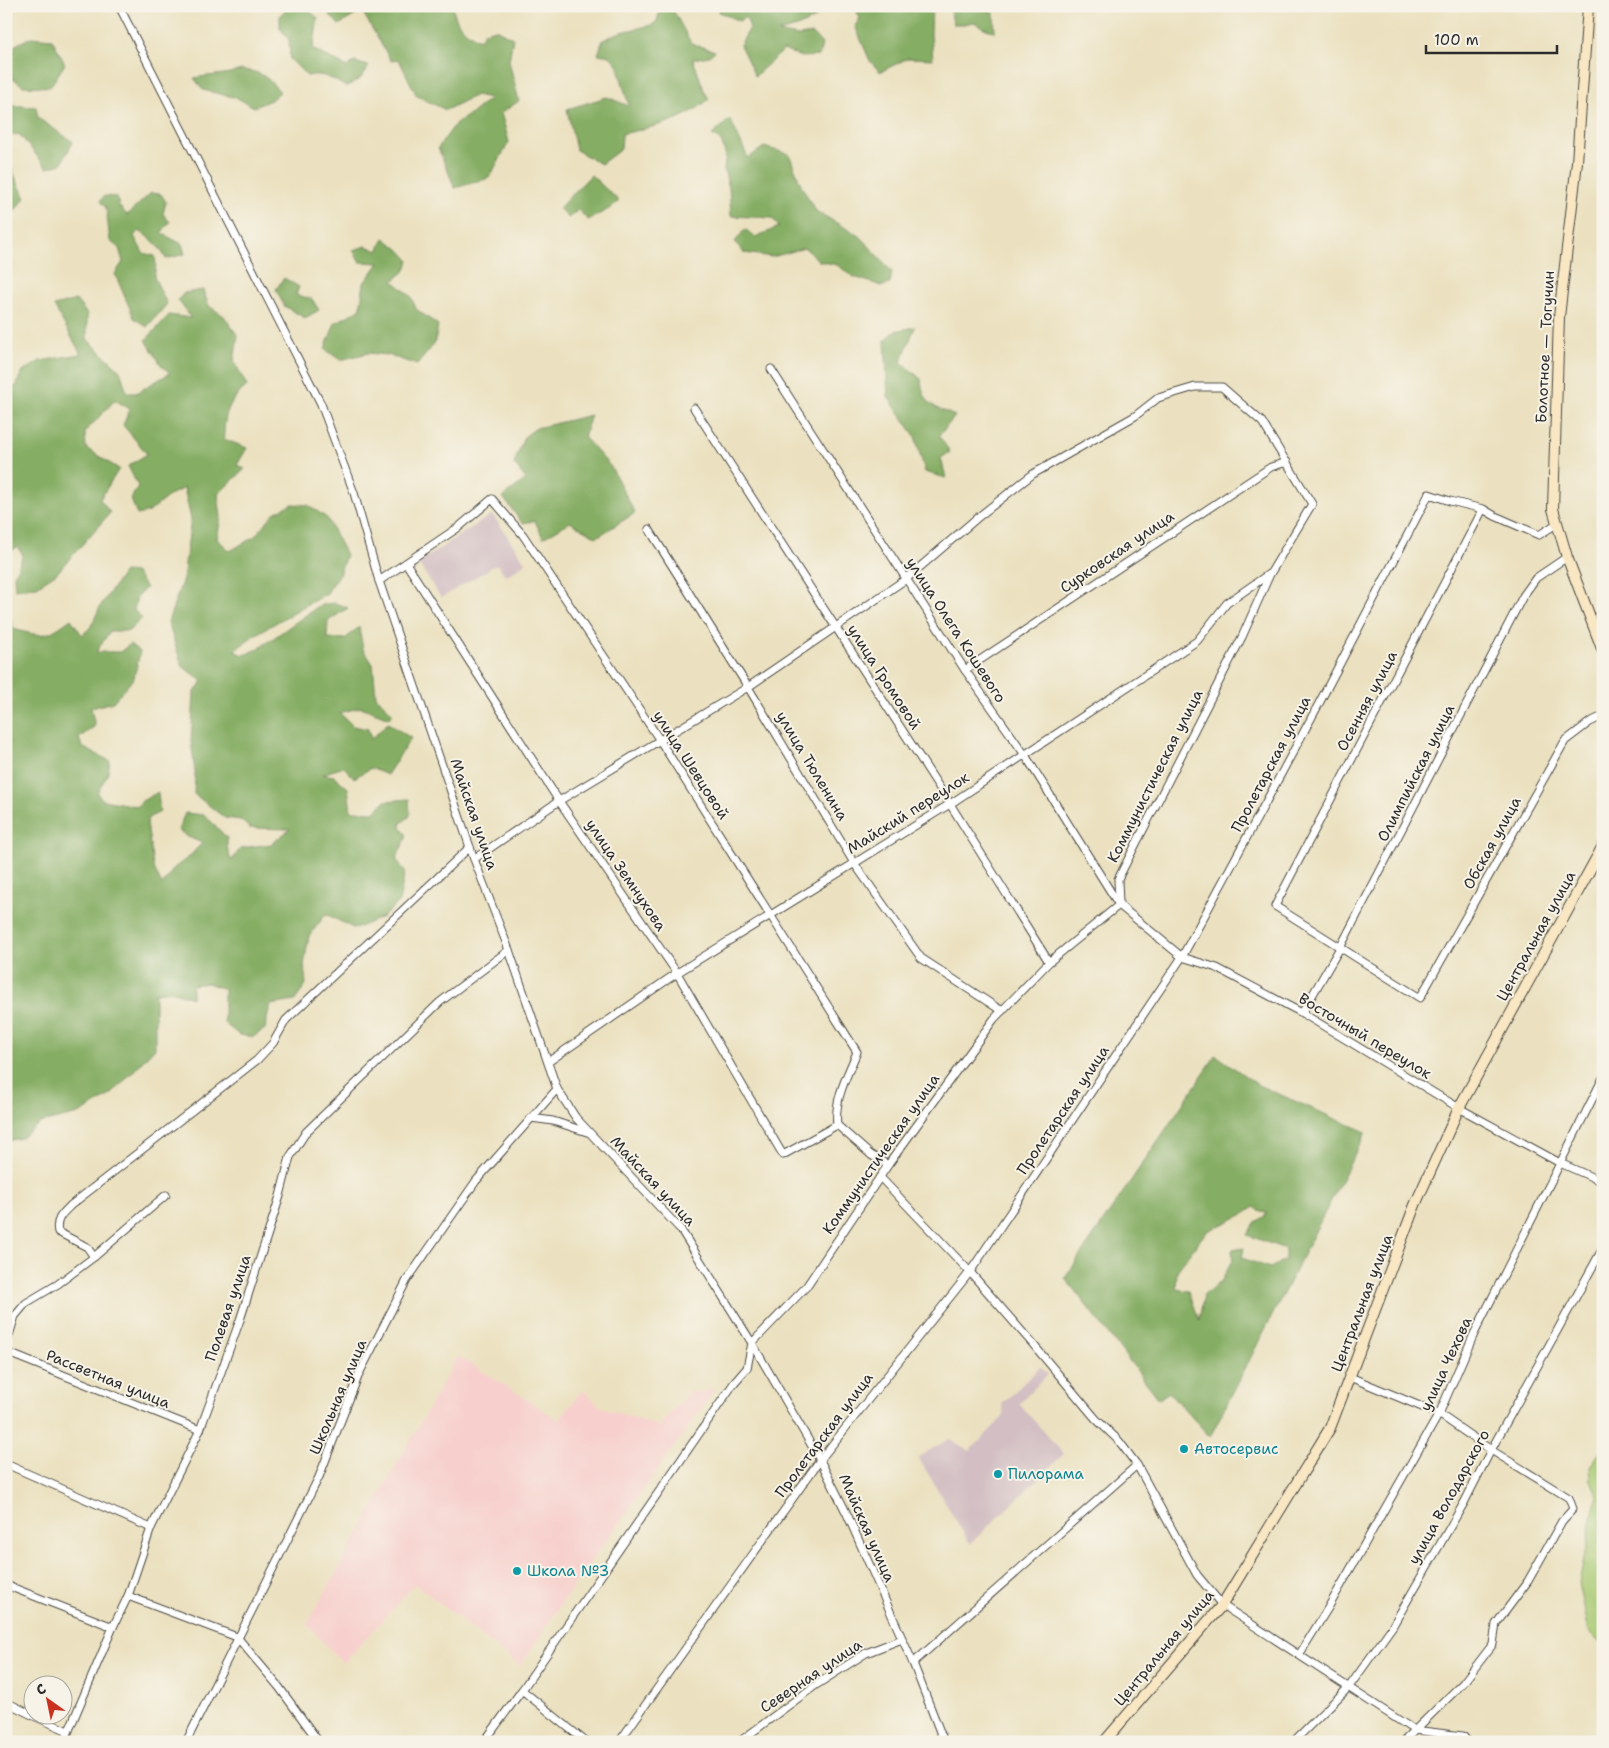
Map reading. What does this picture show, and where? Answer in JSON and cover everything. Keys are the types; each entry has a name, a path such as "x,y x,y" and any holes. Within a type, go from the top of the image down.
{"main road":[{"name":"Болотное — Тогучин","path":"1588,6 1577,162 1558,317 1552,509 1558,523 1567,557 1603,651"},
{"name":"Центральная улица","path":"1104,1742 1222,1605 1330,1428 1415,1204 1459,1108 1603,846"}],"street":[{"name":"Майская улица","path":"119,6 320,404 354,493 379,581 474,859 509,950 557,1089 576,1118 682,1230 752,1343 820,1460 847,1514 913,1663 944,1742"},
{"name":"улица Олега Кошевого","path":"771,369 965,670 1025,756 1120,905"},
{"path":"474,859 559,801 748,686 835,628 906,579 977,518 1033,474 1135,416 1158,398 1195,387 1222,388 1262,422 1287,462"},
{"name":"улица Громовой","path":"694,408 950,804 1049,962"},
{"name":"Коммунистическая улица","path":"752,1343 806,1287 880,1177 994,1019 1049,962 1120,905 1118,879 1242,637 1270,574 1312,504 1287,462"},
{"name":"Сурковская улица","path":"965,670 1271,467 1287,462"},
{"name":"Пролетарская улица","path":"619,1742 820,1460 970,1272 1182,957 1430,494 1483,509"},
{"name":"улица Шевцовой","path":"406,563 459,527 492,499 522,535 659,739 857,1052 841,1092 836,1111 837,1124"},
{"path":"1483,509 1538,535 1558,523"},
{"name":"Осенняя улица","path":"1341,946 1276,906 1483,509"},
{"name":"улица Тюленина","path":"649,529 748,686 854,863 921,958 1002,1011"},
{"name":"Олимпийская улица","path":"1302,1014 1341,946 1523,596 1536,578 1567,557"},
{"path":"379,581 406,563"},
{"name":"улица Земнухова","path":"406,563 559,801 676,973 783,1154 837,1124"},
{"name":"Майский переулок","path":"548,1062 676,973 950,804 1197,641 1227,602 1270,574"},
{"name":"Обская улица","path":"1341,946 1420,998 1564,741 1590,722 1603,716"},
{"path":"94,1257 87,1248 58,1232 56,1224 61,1215 71,1205 257,1060 273,1043 286,1020 470,847"},
{"name":"Восточный переулок","path":"1120,905 1182,957 1218,968 1302,1014 1459,1108 1560,1163 1603,1182"},
{"name":"Полевая улица","path":"64,1742 128,1596 151,1528 200,1430 240,1320 280,1196 290,1158 306,1132 440,1002 509,950"},
{"name":"улица Чехова","path":"1299,1655 1439,1414 1474,1334 1603,1078"},
{"name":"Школьная улица","path":"186,1742 237,1637 319,1477 359,1374 407,1280 476,1181 557,1089"},
{"path":"532,1118 553,1121 589,1132"},
{"path":"837,1124 871,1155 888,1166"},
{"path":"880,1177 970,1272 1096,1419 1119,1441 1137,1465 1197,1575 1222,1605 1414,1730 1463,1736 1468,1742"},
{"path":"6,1345 15,1316 26,1303 58,1284 94,1257 166,1195"},
{"name":"улица Володарского","path":"1293,1742 1348,1687 1392,1627 1464,1503 1491,1450 1603,1248"},
{"path":"484,1742 734,1383 747,1368 752,1343"},
{"name":"Рассветная улица","path":"6,1352 200,1430"},
{"path":"1350,1377 1439,1414 1491,1450 1569,1498 1573,1509 1562,1521 1528,1581 1496,1624 1493,1644 1463,1683 1403,1742"},
{"path":"6,1464 151,1528"},
{"path":"913,1663 1137,1465"},
{"path":"6,1585 113,1627"},
{"path":"128,1596 237,1637 279,1687 319,1742"},
{"name":"Северная улица","path":"739,1742 816,1685 866,1653 902,1639"},
{"path":"522,1690 586,1742"},
{"path":"6,1702 22,1709"},
{"path":"57,1726 68,1731"}],"shaded area":[{"path":"492,514 526,563 506,576 497,564 441,598 418,563"},
{"path":"458,1356 559,1420 582,1390 601,1407 659,1426 690,1391 697,1393 716,1388 565,1598 520,1666 415,1584 343,1664 307,1624"},
{"path":"1040,1367 1048,1374 1019,1404 1064,1454 970,1544 918,1457 949,1439 970,1451 1004,1416 1002,1404"}],"green space":[{"path":"291,6 304,6 318,18 313,49 347,67 354,62 369,66 361,78 346,87 323,76 307,76 290,59 289,40 280,28 280,15"},
{"path":"322,6 453,6 456,18 461,26 479,40 485,32 495,29 513,38 509,61 519,101 501,113 509,142 489,178 455,188 438,148 456,123 471,114 490,98 476,95 446,110 417,96 399,60 391,61 362,11 339,25"},
{"path":"661,6 671,6 691,43 715,51 709,56 693,59 709,99 700,107 679,118 657,126 622,134 621,149 601,164 576,150 567,109 607,97 629,106 617,64 610,56 598,54 603,40 621,32 652,25 657,21"},
{"path":"720,6 782,8 817,6 815,8 816,18 797,27 778,32 798,36 813,34 822,44 819,56 801,57 784,50 755,76 740,45 750,28 746,17 739,21 719,12"},
{"path":"857,6 932,6 931,34 933,59 908,58 880,72 870,61 855,26 860,18"},
{"path":"950,6 977,6 994,13 995,32 974,22 953,24"},
{"path":"31,37 52,39 65,64 50,87 23,86 14,79 6,86 6,39 12,47"},
{"path":"241,70 264,76 280,92 271,100 254,107 237,98 203,90 194,78 224,74"},
{"path":"6,105 36,107 38,118 73,142 61,164 47,168 19,134 6,136"},
{"path":"730,119 748,158 764,147 789,154 802,187 816,211 861,237 892,272 890,284 882,286 854,277 837,265 819,261 805,248 772,257 744,253 735,242 745,229 755,237 779,227 772,218 731,216 729,188 724,169 726,156 721,141 712,135"},
{"path":"6,157 25,198 6,221"},
{"path":"591,175 619,201 609,209 588,220 578,210 568,218 559,208"},
{"path":"151,193 161,194 166,202 163,214 170,222 161,233 182,244 185,254 166,259 158,246 148,237 139,231 134,236 143,253 155,256 154,277 167,304 147,327 134,318 115,274 123,262 119,248 110,241 106,208 100,201 104,196 117,197 119,206 127,215"},
{"path":"384,238 399,249 409,260 406,270 393,281 411,296 416,309 438,325 435,343 417,365 388,355 368,353 340,360 325,349 335,323 360,309 364,283 379,263 360,262 353,250 366,246 378,251"},
{"path":"284,278 299,287 296,295 312,299 319,310 305,318 284,306 276,289"},
{"path":"203,290 209,306 224,316 238,336 234,361 247,386 231,403 226,415 224,439 247,448 237,465 245,469 218,494 221,517 217,539 230,551 254,537 274,513 292,504 308,505 327,518 346,555 339,575 327,593 253,636 234,651 244,655 258,649 320,605 335,603 348,608 328,621 327,638 345,639 359,627 363,649 373,664 376,696 393,714 389,718 361,707 340,713 353,726 368,729 371,739 388,723 411,738 387,775 371,768 354,778 344,767 322,774 334,776 348,788 351,811 374,812 385,801 409,799 410,816 400,824 407,836 396,859 405,871 399,902 383,917 355,929 326,914 309,936 304,965 306,984 295,1001 270,1005 265,1029 253,1037 239,1035 224,1023 224,989 208,983 192,985 192,998 171,991 155,993 155,1048 112,1094 79,1114 40,1123 21,1138 6,1141 6,605 10,604 9,614 14,629 32,634 45,634 71,619 82,635 90,628 101,605 124,572 136,573 146,588 137,596 134,610 142,618 129,631 110,631 96,652 120,652 130,644 140,652 134,678 113,702 91,708 95,726 79,738 82,747 110,761 108,773 97,793 103,800 137,806 158,792 160,812 148,818 147,823 153,866 162,885 174,868 189,857 202,843 178,830 185,813 205,815 227,838 231,861 241,848 271,844 290,829 249,828 241,820 225,818 194,794 195,772 191,741 194,693 203,681 182,666 168,622 183,579 191,519 184,488 170,495 149,512 137,515 131,499 138,486 128,466 147,454 123,425 130,409 115,400 85,432 86,448 119,469 100,499 110,513 57,573 37,586 15,589 14,575 23,555 17,547 6,555 6,384 16,387 21,373 40,361 81,354 54,306 76,300 87,314 87,339 120,370 127,393 136,393 170,373 161,365 146,340 169,315 191,318 178,300 184,293"},
{"path":"915,327 901,362 921,379 924,394 930,404 955,416 939,436 950,452 941,458 946,478 925,472 915,436 888,397 885,340 895,331"},
{"path":"591,415 584,437 611,467 635,513 597,537 570,522 543,538 535,521 522,523 503,497 526,479 514,464 524,437 536,428"},
{"path":"1216,1055 1258,1085 1366,1132 1210,1437 1169,1392 1159,1399 1065,1278","holes":["1254,1207 1267,1214 1254,1224 1247,1235 1285,1249 1285,1260 1270,1268 1242,1258 1244,1248 1232,1250 1233,1258 1221,1282 1204,1294 1199,1320 1189,1291 1176,1289 1177,1271 1206,1232 1244,1214"]},
{"path":"1603,1448 1603,1646 1589,1632 1579,1583 1597,1494 1591,1481 1590,1466"}],"place":[{"name":"Автосервис","path":"1184,1449"},
{"name":"Пилорама","path":"998,1474"},
{"name":"Школа №3","path":"517,1571"}]}
